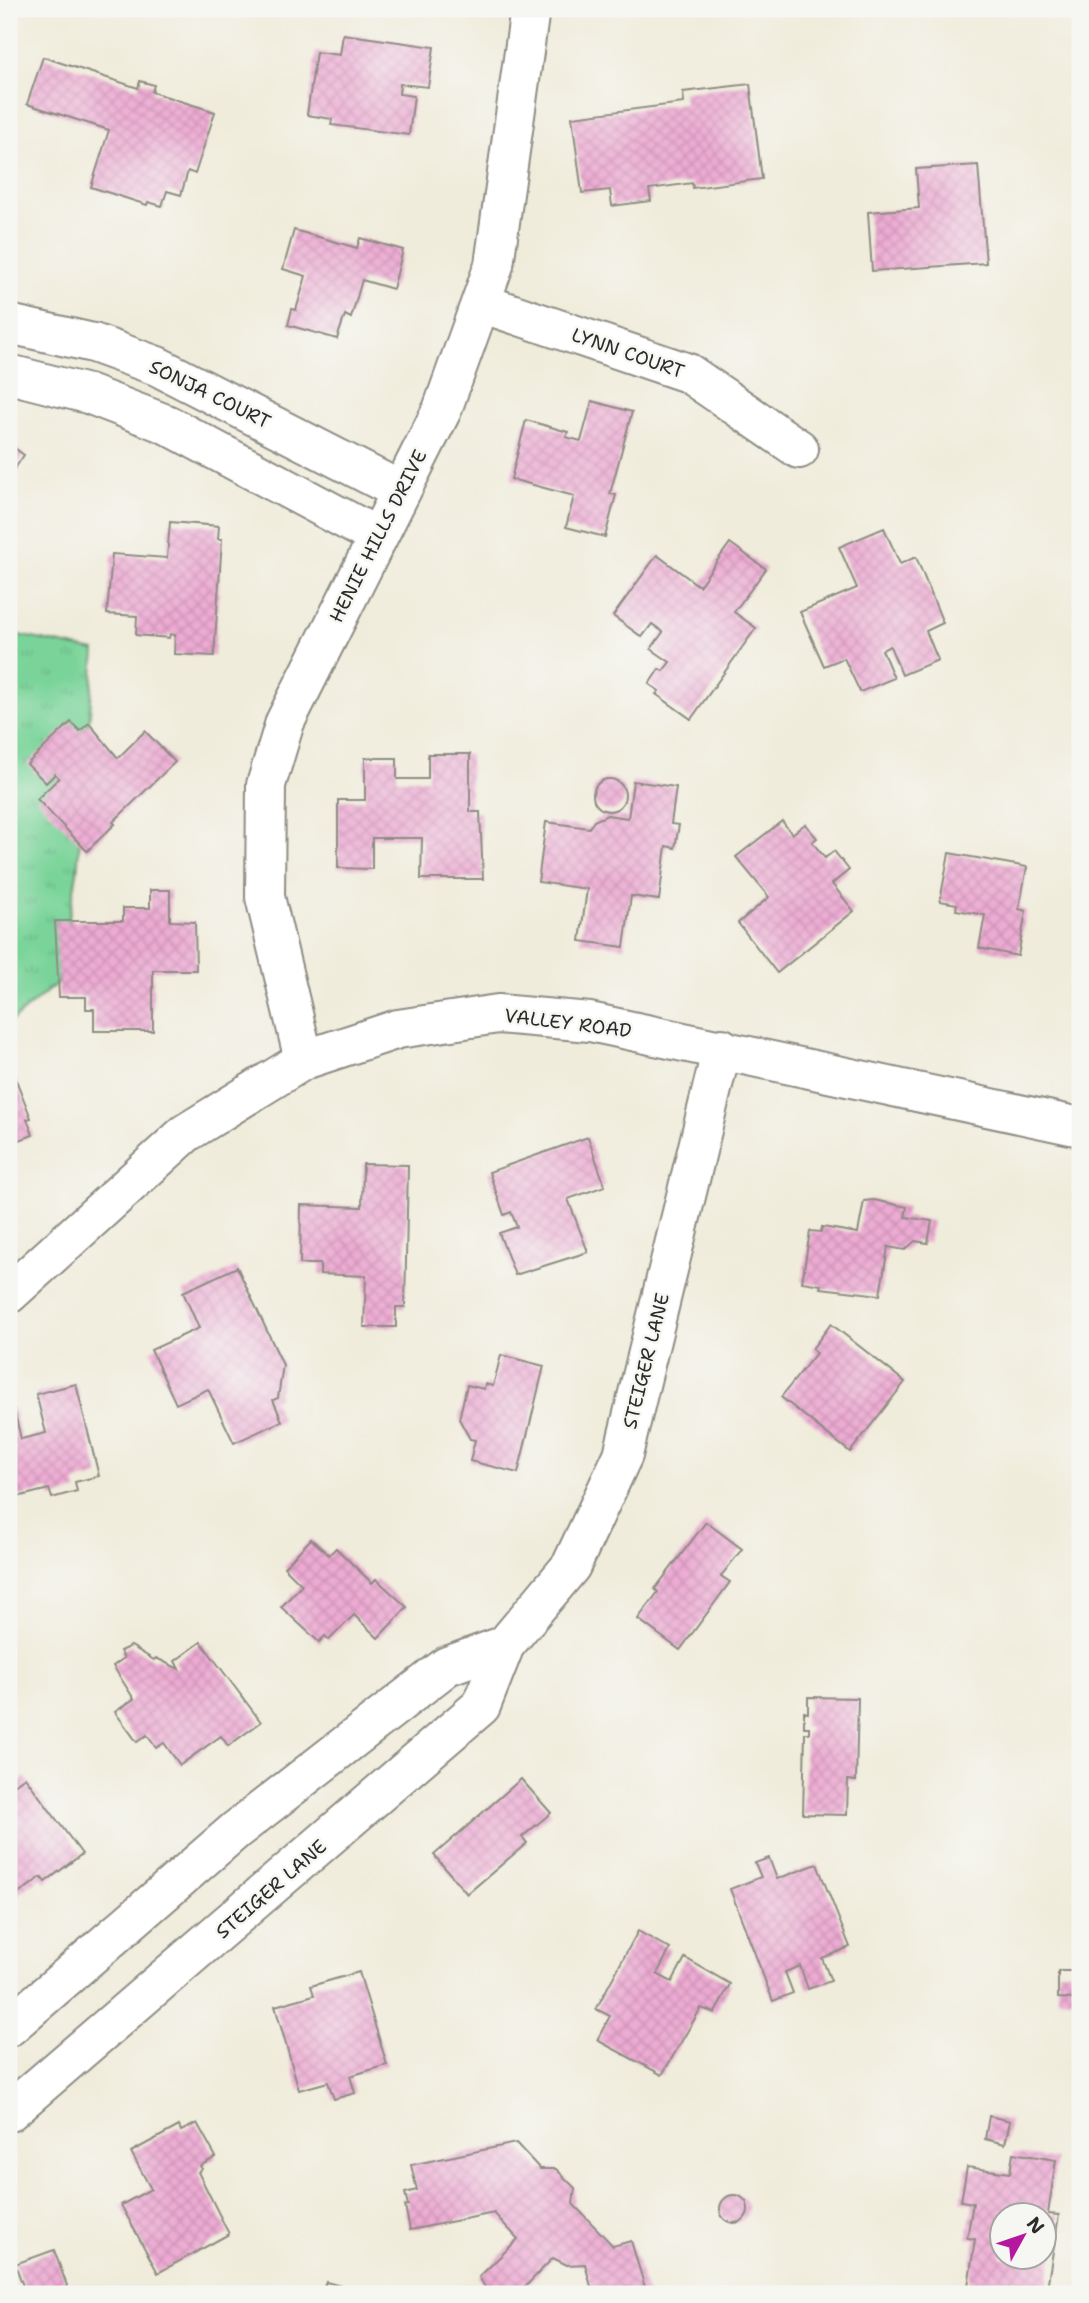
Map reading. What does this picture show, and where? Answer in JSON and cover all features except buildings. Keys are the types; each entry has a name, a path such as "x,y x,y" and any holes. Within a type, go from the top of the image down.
{"street":[{"name":"HENIE HILLS DRIVE","path":"304,1060 265,897 266,785 285,722 442,410 494,265 530,9"},
{"name":"LYNN COURT","path":"481,303 688,373 799,449"},
{"name":"SONJA COURT","path":"9,324 93,343 157,366 401,491"},
{"path":"9,373 88,394 166,424 378,537"},
{"name":"VALLEY ROAD","path":"9,1294 186,1133 304,1060 398,1029 498,1014 590,1022 722,1048 1080,1127"},
{"name":"STEIGER LANE","path":"9,2112 481,1706 505,1645 572,1566 623,1455 722,1048"},
{"name":"STEIGER LANE","path":"9,2027 236,1830 447,1666 505,1645"}],"green space":[{"path":"9,633 95,651 77,873 57,983 9,1023"}]}
